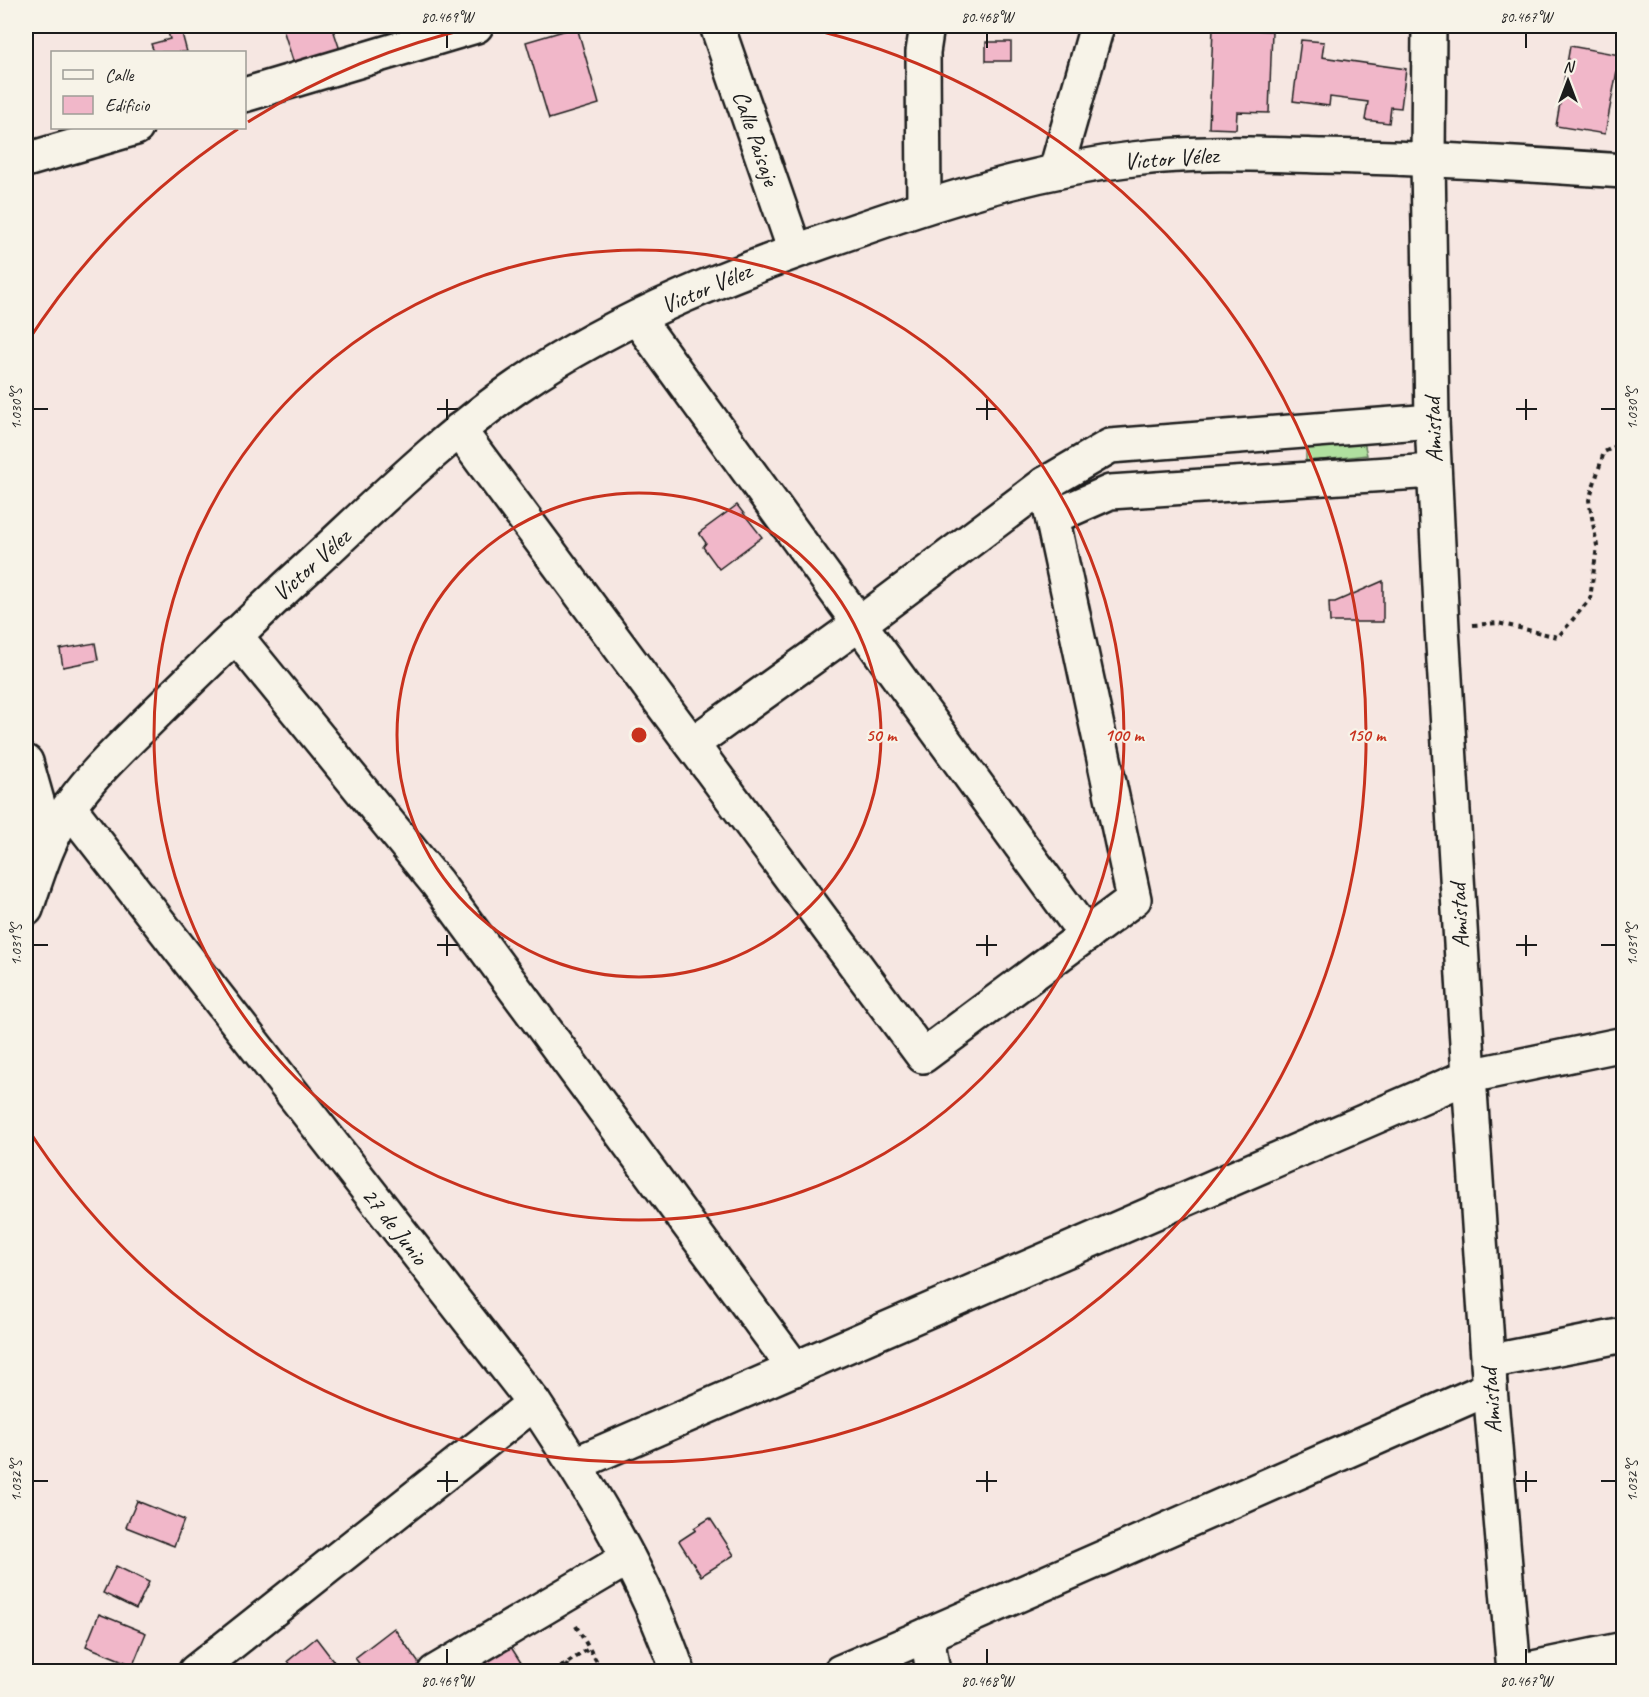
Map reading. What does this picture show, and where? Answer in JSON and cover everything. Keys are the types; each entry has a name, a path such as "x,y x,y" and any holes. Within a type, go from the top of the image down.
{"street":[{"path":"246,94 477,26"},
{"name":"Calle Paisaje","path":"717,26 795,251"},
{"path":"924,207 923,52 927,26"},
{"path":"1056,170 1097,26"},
{"name":"Amistad","path":"1429,26 1428,159 1432,421 1442,628 1468,1076 1489,1375 1514,1671"},
{"path":"26,160 132,129"},
{"name":"Victor Vélez","path":"26,909 37,849 69,807 100,768 235,635 459,430 518,386 570,353 637,318 722,280 795,251 924,207 1056,170 1137,158 1213,154 1428,159 1623,171"},
{"path":"637,318 1086,934"},
{"path":"692,744 860,624 1045,484 1110,446 1432,421"},
{"path":"459,430 923,1056 1134,899 1045,484"},
{"path":"1053,517 1110,492 1434,471"},
{"path":"235,635 437,883 795,1369"},
{"path":"26,762 37,849"},
{"name":"27 de Junio","path":"69,807 534,1403 575,1464 628,1558 665,1637 678,1671"},
{"path":"575,1464 1468,1076 1623,1044"},
{"path":"840,1671 927,1635 1489,1375 1623,1335"},
{"path":"195,1671 534,1403"},
{"path":"435,1671 628,1558"},
{"path":"927,1635 933,1671"},
{"path":"1514,1671 1623,1649"}],"path":[{"path":"1442,628 1498,623 1558,637 1590,599 1598,546 1589,500 1604,452 1623,442"},
{"path":"571,1618 603,1671"},
{"path":"553,1671 590,1648"},
{"path":"564,1665 581,1671"}],"green space":[{"path":"1364,442 1367,455 1306,462 1306,445"}],"building":[{"path":"166,26 180,26 187,51 154,51 151,44 170,39"},
{"path":"282,26 332,26 341,53 295,67"},
{"path":"577,27 599,104 549,119 526,42"},
{"path":"1213,28 1272,31 1269,113 1237,112 1236,129 1209,128"},
{"path":"1301,40 1324,42 1322,57 1406,69 1401,108 1391,107 1389,123 1365,120 1368,102 1330,97 1329,106 1293,101"},
{"path":"986,42 1011,42 1011,61 986,61"},
{"path":"1570,46 1620,55 1605,134 1556,126"},
{"path":"737,505 762,537 719,569 703,547 706,543 699,533"},
{"path":"1383,581 1383,622 1330,622 1329,602 1335,602"},
{"path":"95,643 98,660 63,667 60,649"},
{"path":"137,1501 184,1520 174,1546 126,1527"},
{"path":"710,1518 734,1555 701,1576 679,1541"},
{"path":"116,1566 149,1582 136,1609 103,1593"},
{"path":"99,1614 146,1633 133,1665 86,1646"},
{"path":"394,1628 423,1669 419,1672 365,1672 355,1658"},
{"path":"316,1638 342,1672 296,1672 288,1661"},
{"path":"509,1644 527,1672 462,1672"}]}
